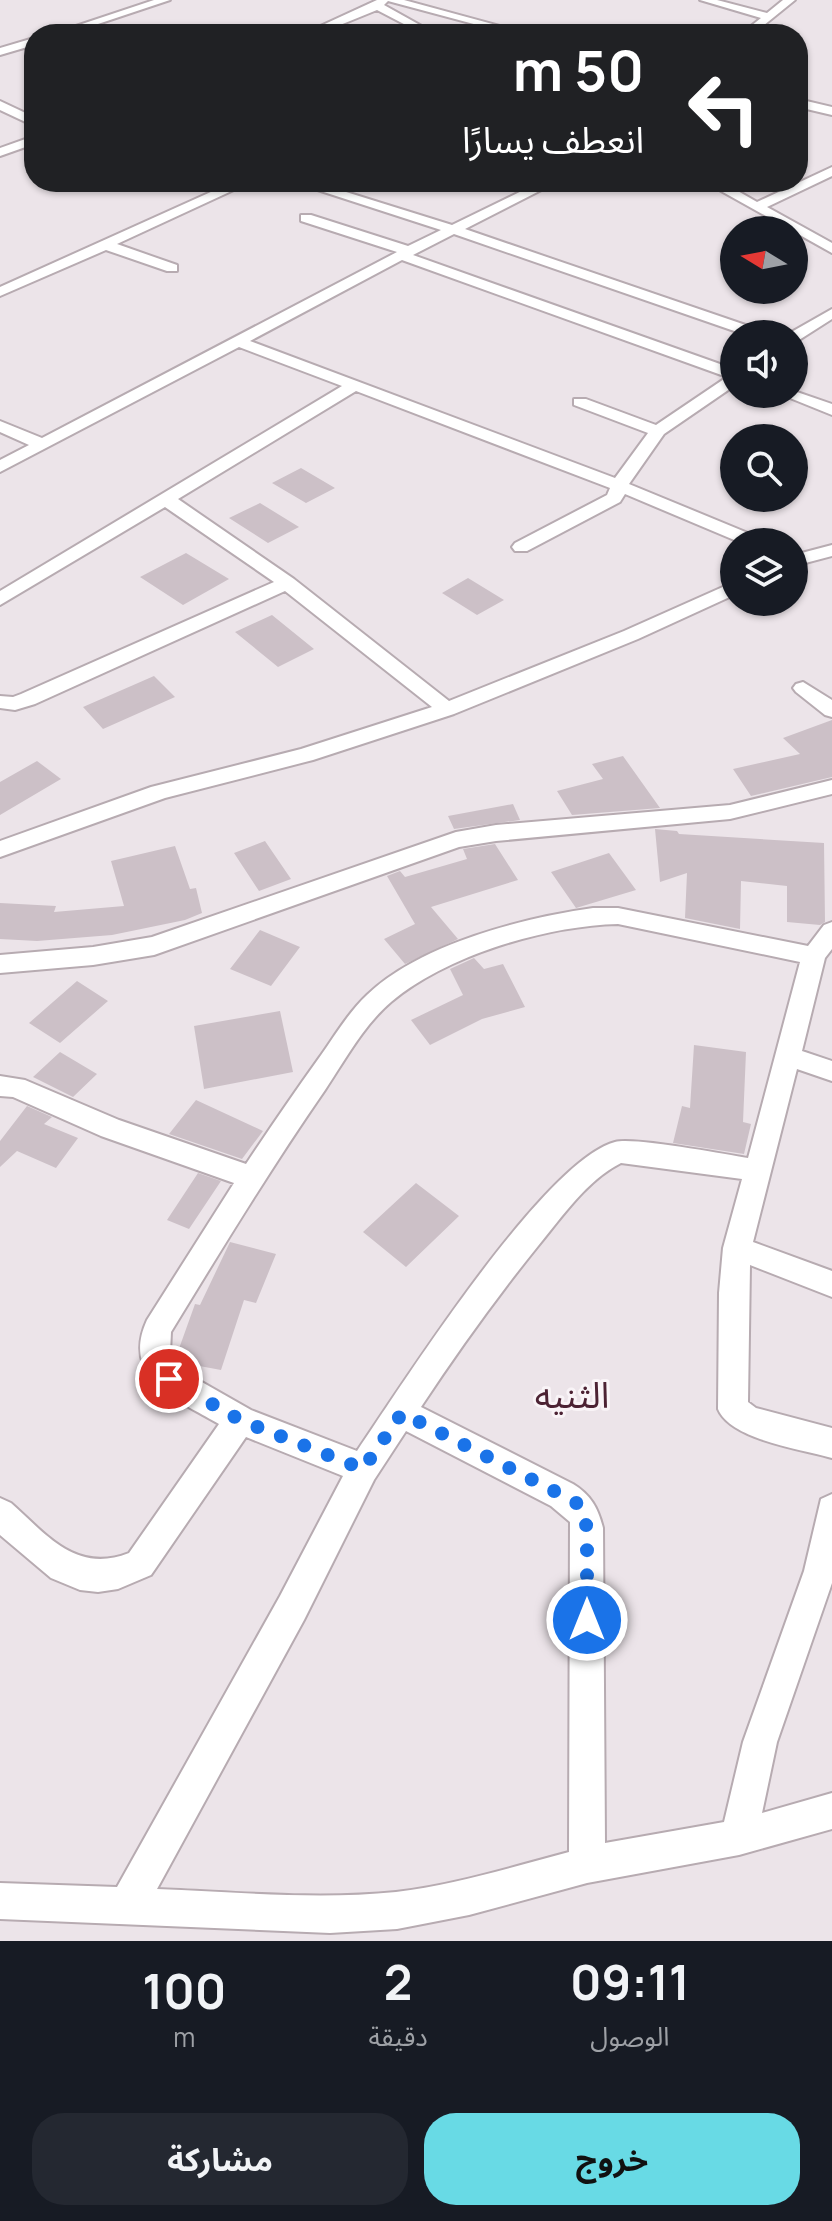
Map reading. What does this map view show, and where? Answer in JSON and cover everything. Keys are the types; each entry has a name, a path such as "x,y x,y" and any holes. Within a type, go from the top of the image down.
{"street":[{"path":"89,24 165,0"},
{"path":"346,0 365,5 395,24"},
{"path":"392,0 485,24"},
{"path":"705,0 767,16"},
{"path":"758,24 790,0"},
{"path":"328,24 365,5 380,3 415,24"},
{"path":"0,52 24,44"},
{"path":"0,105 24,117"},
{"path":"808,105 832,111"},
{"path":"0,152 24,144"},
{"path":"808,182 832,171"},
{"path":"0,292 222,192"},
{"path":"332,192 451,229 606,288 720,322"},
{"path":"0,467 451,229 529,192"},
{"path":"718,192 755,216"},
{"path":"723,192 832,249"},
{"path":"756,207 788,192"},
{"path":"306,218 573,310 720,371"},
{"path":"106,245 172,268"},
{"path":"808,248 832,263"},
{"path":"808,328 832,313"},
{"path":"240,342 618,485 721,528"},
{"path":"0,599 355,385"},
{"path":"521,547 614,498 618,485 658,431 720,387"},
{"path":"808,401 832,410"},
{"path":"580,402 658,431"},
{"path":"0,426 43,445"},
{"path":"167,500 287,583 447,709"},
{"path":"808,556 832,550"},
{"path":"0,702 15,704 28,699 287,583"},
{"path":"0,849 159,792 306,755 447,709 631,635 720,594"},
{"path":"803,688 832,710"},
{"path":"0,964 93,956 154,946 456,840 496,833 730,812 832,787"},
{"path":"363,1469 240,1420 169,1379 159,1368 154,1341 157,1329 250,1177 381,996 414,975 468,950 572,918 606,915 814,956"},
{"path":"832,931 814,956 737,1248 733,1293 733,1409 748,1420 832,1443"},
{"path":"788,1056 832,1071"},
{"path":"0,1086 16,1087 110,1128 250,1177"},
{"path":"127,1906 292,1608 363,1469 466,1314 549,1212 595,1164 619,1152 757,1170"},
{"path":"737,1248 832,1284"},
{"path":"402,1413 580,1505 587,1528 587,1865"},
{"path":"0,1514 60,1568 80,1576 124,1573 140,1564 240,1420"},
{"path":"739,1837 760,1742 820,1571 832,1510"},
{"path":"0,1901 330,1914 397,1910 469,1897 587,1865 739,1837 832,1811"}],"building":[{"path":"301,468 335,488 306,503 272,483"},
{"path":"260,503 299,527 268,543 229,518"},
{"path":"186,553 229,579 183,605 140,577"},
{"path":"468,578 504,600 477,615 442,593"},
{"path":"272,615 314,649 278,667 235,632"},
{"path":"154,676 175,697 103,729 83,707"},
{"path":"832,720 832,777 751,796 733,769 800,754 783,738"},
{"path":"623,756 660,808 572,815 557,791 603,779 592,764"},
{"path":"37,761 61,779 0,815 0,782"},
{"path":"513,804 520,820 454,829 448,816"},
{"path":"655,829 677,831 679,834 824,843 825,922 820,925 787,922 787,886 741,881 740,929 685,918 687,873 660,882"},
{"path":"265,841 291,879 259,891 234,853"},
{"path":"495,844 518,880 431,907 458,939 405,964 384,939 415,924 387,876 400,871 405,877 467,859 463,849"},
{"path":"175,846 190,889 196,888 202,913 185,920 112,935 37,941 0,939 0,903 56,906 54,912 124,906 111,861"},
{"path":"609,853 636,890 576,908 551,872"},
{"path":"260,930 300,947 271,986 230,969"},
{"path":"474,958 484,969 503,964 525,1007 482,1019 430,1045 411,1020 463,995 450,969"},
{"path":"77,981 108,1001 60,1043 29,1023"},
{"path":"280,1011 293,1072 204,1089 194,1026"},
{"path":"694,1045 746,1052 743,1122 751,1124 744,1154 673,1143 682,1106 690,1108"},
{"path":"60,1052 97,1074 73,1097 33,1077"},
{"path":"196,1100 263,1131 242,1159 169,1134"},
{"path":"27,1106 52,1117 44,1124 78,1138 56,1168 17,1151 0,1167 0,1141"},
{"path":"198,1173 221,1181 189,1229 167,1220"},
{"path":"416,1183 459,1216 406,1267 363,1232"},
{"path":"230,1242 276,1254 256,1303 244,1300 221,1370 178,1362 176,1357 195,1304 200,1305"}],"district":[{"name":"الثنيه","path":"572,1394"}],"route":[{"path":"169,1379 240,1420 363,1469 402,1413 580,1505 587,1528 587,1620"}]}
